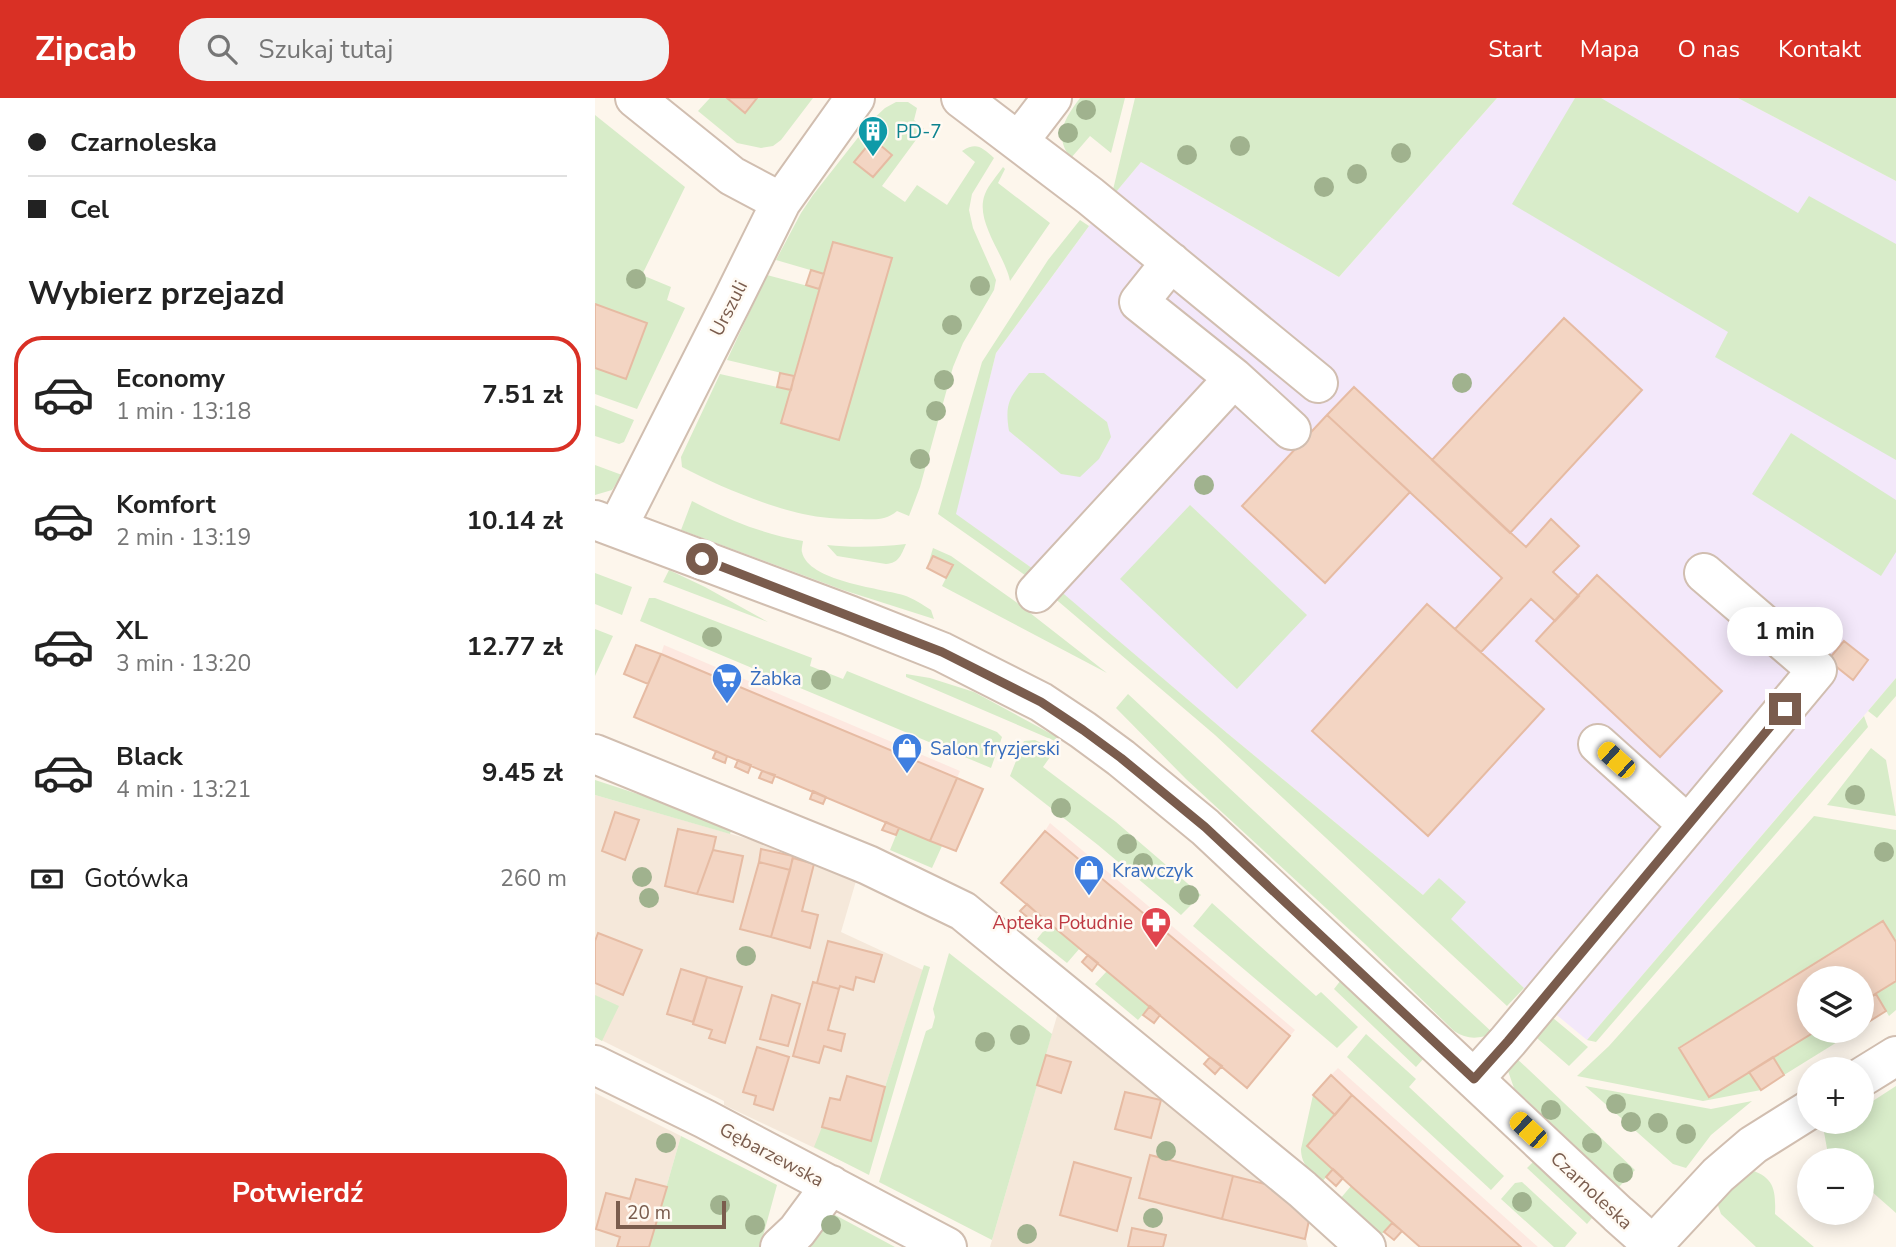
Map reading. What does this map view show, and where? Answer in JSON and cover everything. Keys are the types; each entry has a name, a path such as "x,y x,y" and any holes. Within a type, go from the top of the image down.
{"street":[{"path":"635,98 732,176 781,202"},
{"name":"Urszuli","path":"606,524 733,301 781,202 855,98"},
{"path":"961,98 1171,261 1318,383"},
{"path":"1019,141 1052,98"},
{"path":"1171,261 1139,302 1234,377 1291,430"},
{"path":"1036,593 1234,377"},
{"name":"Czarnoleska","path":"606,524 942,652 1041,702 1083,730 1205,827 1654,1246"},
{"path":"1474,1079 1817,670 1704,573"},
{"path":"1598,744 1688,825"},
{"path":"595,754 868,865 955,906 1291,1180 1366,1247"},
{"path":"1874,1070 1896,1056"},
{"name":"Gębarzewska","path":"595,1065 705,1119 947,1247"},
{"path":"1654,1246 1718,1175 1753,1145 1797,1118"},
{"path":"780,1247 797,1230 831,1185"}],"shaded area":[{"path":"1497,98 1738,98 1896,181 1896,678 1587,1040 1524,988 1450,919 1440,878 1423,895 1036,571 955,514 996,353 1103,207 1141,162 1339,277"},
{"path":"664,645 960,771 957,778 661,654"},
{"path":"595,795 787,850 856,881 841,932 923,970 861,1170 724,1105 724,1101 595,1037"},
{"path":"1050,823 1295,1030 1290,1036 1045,831"},
{"path":"1059,1009 1311,1211 1306,1239 1308,1247 990,1247"},
{"path":"1338,1068 1538,1247 1521,1247 1331,1075"},
{"path":"595,1093 681,1136 649,1247 595,1247"}],"green space":[{"path":"710,98 727,98 745,113 757,98 813,98 781,140 773,146 761,148 737,143 698,111"},
{"path":"1080,98 1125,98 1111,153 1090,136 1071,158 1066,150 1063,127"},
{"path":"1135,98 1497,98 1339,277 1141,162 1111,198"},
{"path":"1575,98 1601,98 1798,213 1809,196 1896,244 1896,460 1715,357 1728,332 1512,204"},
{"path":"1738,98 1896,98 1896,181"},
{"path":"896,102 908,102 917,108 914,120 924,129 882,186 905,202 917,185 947,205 975,162 962,151 979,147 994,158 972,194 969,210 973,228 996,280 994,290 963,343 953,367 920,487 909,516 897,511 888,517 873,519 803,514 741,494 682,467 681,457 720,374 791,390 781,423 839,439 891,259 834,242 824,274 776,260 813,195 871,121"},
{"path":"595,115 685,187 642,275 671,287 667,300 685,308 637,409 595,394 595,368 626,379 647,323 595,304"},
{"path":"1003,167 1005,169 998,183 1050,223 1010,281 987,227 983,204 987,190"},
{"path":"1080,220 1089,226 996,353 956,514 1036,571 1029,578 938,514 982,362 1048,260"},
{"path":"767,275 819,289 794,376 727,360"},
{"path":"1029,373 1044,373 1107,422 1111,437 1099,459 1080,477 1061,474 1009,431 1007,413 1010,399"},
{"path":"595,405 634,420 624,442 619,444 595,436"},
{"path":"1791,433 1896,500 1896,552 1881,576 1752,494"},
{"path":"595,465 622,475 612,490 595,495"},
{"path":"692,501 746,526 803,541 802,552 807,562 817,570 846,582 907,596 931,610 934,619 843,590 681,530"},
{"path":"1190,505 1307,615 1237,689 1120,579"},
{"path":"906,544 897,560 886,564 837,556 827,545 867,547"},
{"path":"933,548 951,556 1016,602 1107,673 942,586 946,578 927,568"},
{"path":"669,570 705,587 768,622 663,582"},
{"path":"595,573 632,587 622,615 595,604"},
{"path":"1058,589 1423,895 1439,878 1466,902 1451,919 1524,988 1507,1006 1215,735 1052,596"},
{"path":"649,598 812,658 810,666 843,679 847,671 997,732 1002,737 991,768 640,621"},
{"path":"595,629 613,636 595,676"},
{"path":"906,674 930,678 974,692 1057,737 1055,741 906,677"},
{"path":"1896,678 1896,696 1877,718 1868,711"},
{"path":"1128,694 1493,1033 1473,1038 1454,1031 1365,944 1186,779 1116,708"},
{"path":"1864,716 1868,727 1596,1042 1587,1040"},
{"path":"1035,740 1055,750 1043,767 1116,822 1201,895 1181,915 1010,776 1024,741"},
{"path":"1871,748 1886,760 1896,816 1827,805"},
{"path":"595,780 647,797 650,788 734,823 730,834 595,795"},
{"path":"1814,816 1896,830 1896,942 1883,922 1811,966 1797,966 1797,975 1679,1047 1709,1096 1749,1072 1761,1090 1703,1101 1577,1076 1609,1046"},
{"path":"899,828 942,846 932,868 890,850"},
{"path":"1212,903 1316,996 1321,992 1358,1027 1337,1048 1193,926"},
{"path":"1050,923 1080,948 1067,963 1037,939"},
{"path":"949,953 1052,1034 992,1240 879,1182 926,1031 932,1028 935,1017 933,1009"},
{"path":"924,965 930,967 869,1175 814,1147 822,1127 871,1140"},
{"path":"1107,971 1150,1006 1138,1020 1095,984"},
{"path":"1341,980 1424,1058 1416,1067 1334,989"},
{"path":"1896,981 1896,1010 1889,1016 1876,994"},
{"path":"595,995 619,1006 602,1041 595,1037"},
{"path":"1547,1013 1588,1047 1569,1066 1530,1032"},
{"path":"1366,1034 1416,1079 1409,1087 1504,1176 1491,1190 1347,1057"},
{"path":"1797,1042 1836,1043 1813,1057 1797,1057 1797,1067 1784,1075 1773,1057"},
{"path":"1513,1055 1635,1170 1619,1187 1514,1088 1508,1071"},
{"path":"1585,1086 1711,1109 1752,1101 1711,1135 1686,1168 1673,1164"},
{"path":"1896,1086 1896,1213 1874,1194 1874,1148 1827,1148 1824,1134 1874,1134 1874,1100"},
{"path":"1313,1095 1335,1115 1307,1146 1333,1169 1322,1182 1307,1168 1301,1155"},
{"path":"681,1136 777,1185 760,1247 649,1247"},
{"path":"1533,1162 1592,1218 1587,1224 1527,1168"},
{"path":"1747,1169 1763,1175 1768,1180 1774,1191 1775,1214 1814,1247 1756,1247 1721,1214 1715,1197"},
{"path":"1522,1182 1577,1233 1565,1247 1554,1247 1501,1199 1515,1183"},
{"path":"1351,1186 1392,1223 1381,1235 1340,1199"},
{"path":"824,1209 895,1247 800,1247"}],"building":[{"path":"727,98 757,98 745,113"},
{"name":"PD-7","path":"873,139 892,155 873,177 854,162"},
{"path":"833,242 892,258 839,440 781,423"},
{"path":"811,270 824,274 819,289 806,285"},
{"path":"595,304 647,323 626,379 595,368"},
{"path":"1564,318 1642,390 1510,533 1432,460"},
{"path":"780,373 794,376 791,390 777,387"},
{"path":"1354,387 1526,547 1551,519 1579,546 1553,572 1579,596 1555,621 1531,599 1481,652 1455,629 1502,578 1327,415"},
{"path":"1327,415 1410,492 1325,583 1242,506"},
{"path":"933,556 953,565 946,578 927,568"},
{"path":"1597,575 1722,691 1660,757 1536,641"},
{"path":"1427,604 1544,709 1428,836 1312,731"},
{"path":"1844,641 1868,660 1853,680 1828,660"},
{"path":"636,645 661,654 648,684 624,674"},
{"path":"661,654 957,778 930,841 634,717"},
{"path":"716,751 727,756 725,763 713,758"},
{"path":"738,760 751,765 748,773 735,767"},
{"path":"762,771 775,775 772,783 759,778"},
{"path":"957,778 983,789 956,851 930,841"},
{"path":"813,791 826,797 823,804 810,799"},
{"path":"615,812 639,820 625,860 602,851"},
{"path":"886,822 899,828 896,835 882,830"},
{"path":"678,829 716,837 697,894 665,886"},
{"path":"1045,831 1290,1036 1247,1088 1001,883"},
{"path":"761,849 793,856 790,870 759,862"},
{"path":"713,850 743,856 733,902 697,894"},
{"path":"793,858 814,864 802,911 818,915 810,948 771,937"},
{"path":"759,862 790,870 771,937 740,929"},
{"path":"1027,904 1037,913 1031,920 1020,911"},
{"path":"1883,921 1896,942 1896,981 1874,995 1874,966 1811,966"},
{"path":"598,933 642,950 623,995 595,983 595,941"},
{"path":"828,941 882,955 874,982 856,977 853,990 817,983"},
{"path":"1088,955 1098,963 1092,971 1082,962"},
{"path":"681,969 707,977 693,1022 667,1014"},
{"path":"1797,975 1797,1043 1709,1097 1679,1048"},
{"path":"707,977 742,987 725,1043 709,1038 712,1030 693,1024"},
{"path":"813,982 839,989 828,1030 845,1034 841,1051 824,1046 819,1063 793,1056"},
{"path":"1876,994 1886,1011 1874,1018"},
{"path":"772,995 800,1004 788,1046 760,1039"},
{"path":"1150,1006 1160,1015 1154,1023 1143,1015"},
{"path":"757,1047 789,1057 773,1110 754,1104 756,1096 743,1092"},
{"path":"1046,1055 1071,1062 1061,1093 1037,1085"},
{"path":"1210,1057 1222,1066 1215,1074 1204,1064"},
{"path":"1773,1057 1784,1075 1761,1090 1749,1072"},
{"path":"1331,1075 1352,1095 1335,1115 1313,1095"},
{"path":"847,1076 885,1087 871,1141 822,1127 830,1098 840,1100"},
{"path":"1125,1092 1161,1100 1151,1138 1115,1129"},
{"path":"1352,1095 1521,1247 1420,1247 1351,1186 1307,1146"},
{"path":"1150,1155 1233,1176 1222,1219 1139,1198"},
{"path":"1074,1162 1131,1178 1117,1231 1060,1215"},
{"path":"1333,1169 1343,1178 1336,1186 1326,1177"},
{"path":"1233,1176 1289,1190 1311,1211 1305,1239 1222,1219"},
{"path":"636,1179 667,1187 649,1247 617,1247 620,1237 596,1229 606,1193 630,1199"},
{"path":"1392,1223 1402,1231 1394,1240 1384,1232"},
{"path":"1132,1228 1166,1235 1163,1247 1128,1247"}],"place":[{"name":"PD-7","path":"873,158"},
{"name":"Żabka","path":"727,705"},
{"name":"Salon fryzjerski","path":"907,775"},
{"name":"Krawczyk","path":"1089,897"},
{"name":"Apteka Południe","path":"1156,949"}],"route":[{"path":"702,559 942,652 1041,702 1083,730 1205,827 1474,1079 1785,709"}]}
